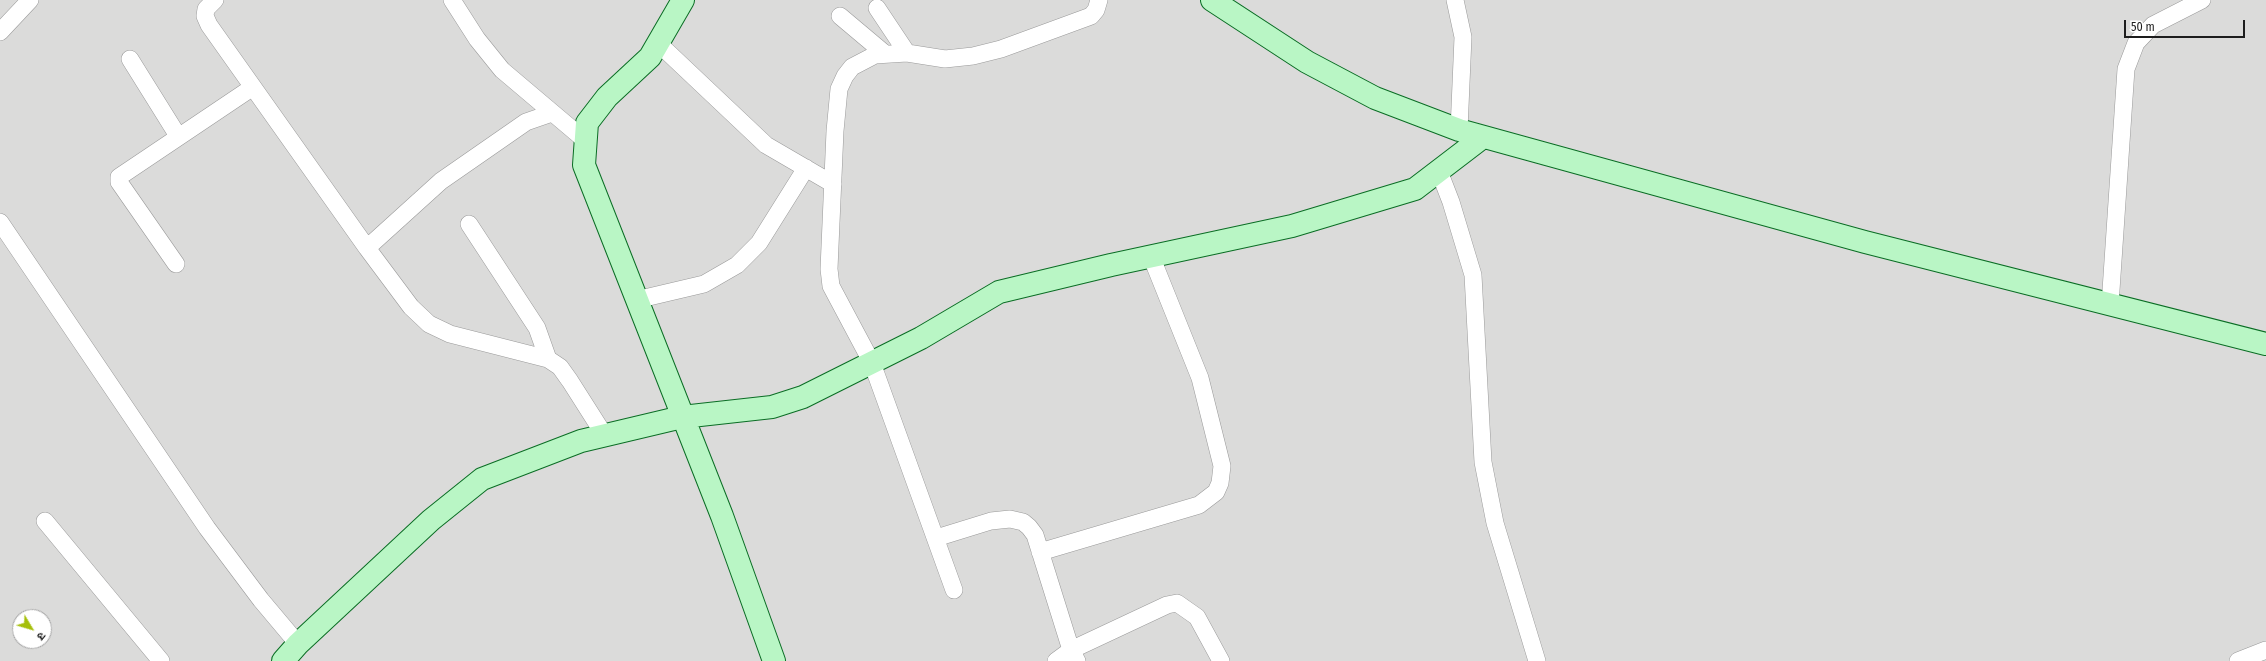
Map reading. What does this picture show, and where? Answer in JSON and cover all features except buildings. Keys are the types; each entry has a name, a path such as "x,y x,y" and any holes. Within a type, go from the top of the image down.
{"street":[{"path":"0,32 30,0"},
{"path":"215,0 206,9 205,16 209,25 367,248 411,306 429,324 450,334 548,359 560,367 605,436"},
{"path":"452,0 477,39 502,70 586,141"},
{"path":"683,0 650,56 608,97 588,123 584,165 722,516 774,661"},
{"path":"954,590 872,363 831,286 829,269 839,89 845,76 852,67 875,55 884,53 906,54 945,59 973,56 1001,49 1091,16 1096,10 1099,0"},
{"path":"1212,0 1307,62 1375,98 1459,130 1864,242 2266,344"},
{"path":"1455,0 1463,37 1459,130"},
{"path":"2110,305 2126,69 2136,43 2153,25 2202,0"},
{"path":"859,32 879,4 906,54"},
{"path":"840,16 884,53"},
{"path":"658,43 766,145 833,184"},
{"path":"130,59 178,136"},
{"path":"176,264 119,182 119,177 124,172 253,87"},
{"path":"367,248 441,181 526,122 552,113"},
{"path":"283,661 298,644 431,520 482,479 581,441 682,417 772,407 803,397 921,338 999,292 1151,256 1292,226 1415,189 1483,137"},
{"path":"636,300 704,284 737,265 759,243 806,168"},
{"path":"1438,171 1451,202 1474,275 1483,462 1495,523 1537,661"},
{"path":"0,222 207,528 261,600 298,644"},
{"path":"469,224 537,328 548,359"},
{"path":"1040,552 1199,505 1216,492 1220,483 1222,466 1200,378 1151,256"},
{"path":"936,538 991,521 1010,519 1023,522 1029,527 1034,535 1040,552 1074,656"},
{"path":"45,522 161,661"},
{"path":"1056,661 1074,656 1167,605 1177,603 1197,617 1221,661"},
{"path":"2238,661 2266,650"}],"shaded area":[{"path":"0,0 2266,0 2266,661 0,661"}]}
